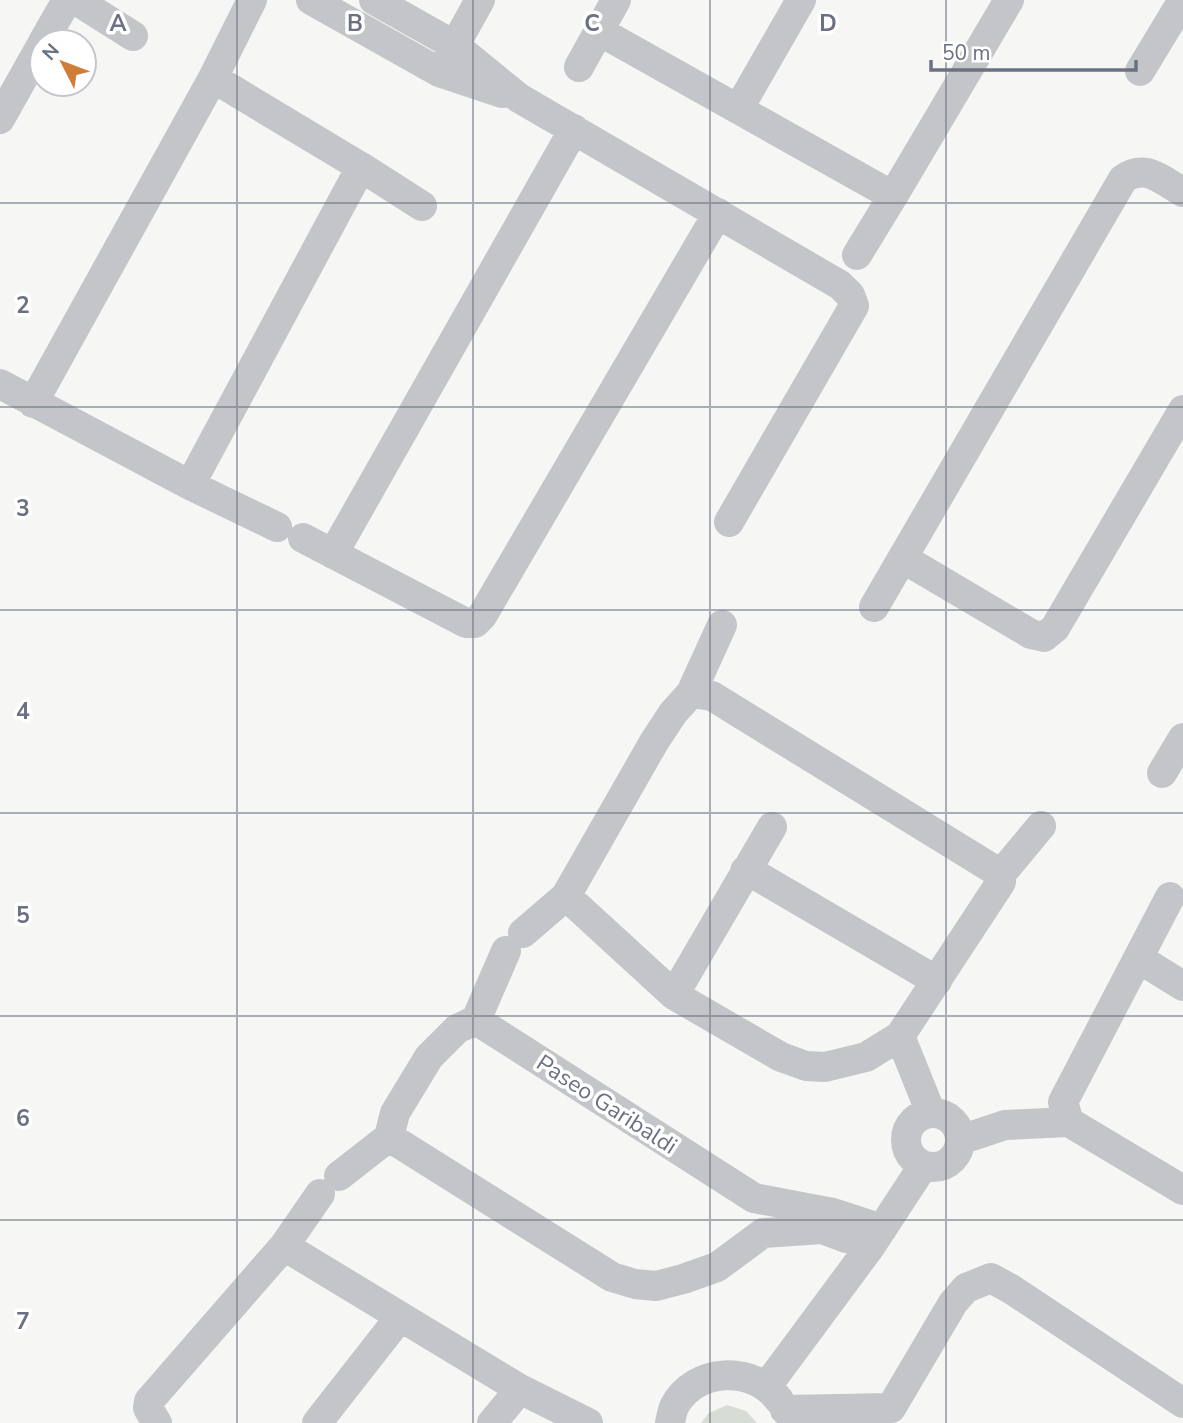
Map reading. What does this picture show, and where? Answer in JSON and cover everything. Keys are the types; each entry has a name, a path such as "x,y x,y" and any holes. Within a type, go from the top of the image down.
{"street":[{"path":"51,28 67,0"},
{"path":"76,0 133,36"},
{"path":"33,403 213,78 252,0"},
{"path":"311,0 439,72 519,98"},
{"path":"374,0 454,46 519,98 840,285 850,295 854,306 729,522"},
{"path":"439,72 481,0"},
{"path":"579,67 616,0"},
{"path":"739,108 800,0"},
{"path":"857,255 1009,0"},
{"path":"1140,71 1173,39 1183,0"},
{"path":"599,31 893,196"},
{"path":"0,119 28,70"},
{"path":"213,78 422,206"},
{"path":"332,554 574,129"},
{"path":"190,485 361,167"},
{"path":"874,607 1123,179 1135,171 1147,172 1183,192"},
{"path":"0,384 190,485 466,623 475,622 482,617 718,213"},
{"path":"904,559 1031,634 1044,638 1055,628 1183,410"},
{"path":"157,1423 148,1408 149,1401 284,1246 329,1185 388,1137 395,1113 429,1057 457,1029 475,1020 514,942 566,896 654,741 691,693 722,625"},
{"path":"691,693 712,696 1002,874"},
{"path":"1162,773 1182,742"},
{"path":"566,896 674,995 781,1057 806,1066 825,1067 866,1057 892,1042 937,981 1002,882 1002,874 1041,825"},
{"path":"674,995 772,827"},
{"path":"745,871 937,981"},
{"path":"1069,1122 1063,1102 1170,897"},
{"path":"1138,958 1183,986"},
{"name":"Paseo Garibaldi","path":"475,1020 754,1198 833,1213 876,1238"},
{"path":"892,1042 904,1089 922,1116"},
{"path":"940,1114 955,1124 960,1140 955,1156 948,1162 932,1167 915,1161 906,1145 905,1136 922,1116 940,1114"},
{"path":"960,1140 1004,1125 1069,1122 1183,1191"},
{"path":"388,1137 612,1277 635,1284 656,1286 717,1267 763,1233 822,1229 876,1238"},
{"path":"767,1386 876,1238 923,1166"},
{"path":"754,1198 763,1233"},
{"path":"284,1246 520,1389 588,1423"},
{"path":"670,1423 674,1407 692,1387 716,1375 743,1375 767,1386 787,1416 892,1415 953,1303 966,1288 991,1278 1183,1403"},
{"path":"317,1423 400,1317"},
{"path":"492,1423 520,1389"}],"shaded area":[{"path":"727,1405 746,1411 757,1423 701,1423 709,1413"}]}
